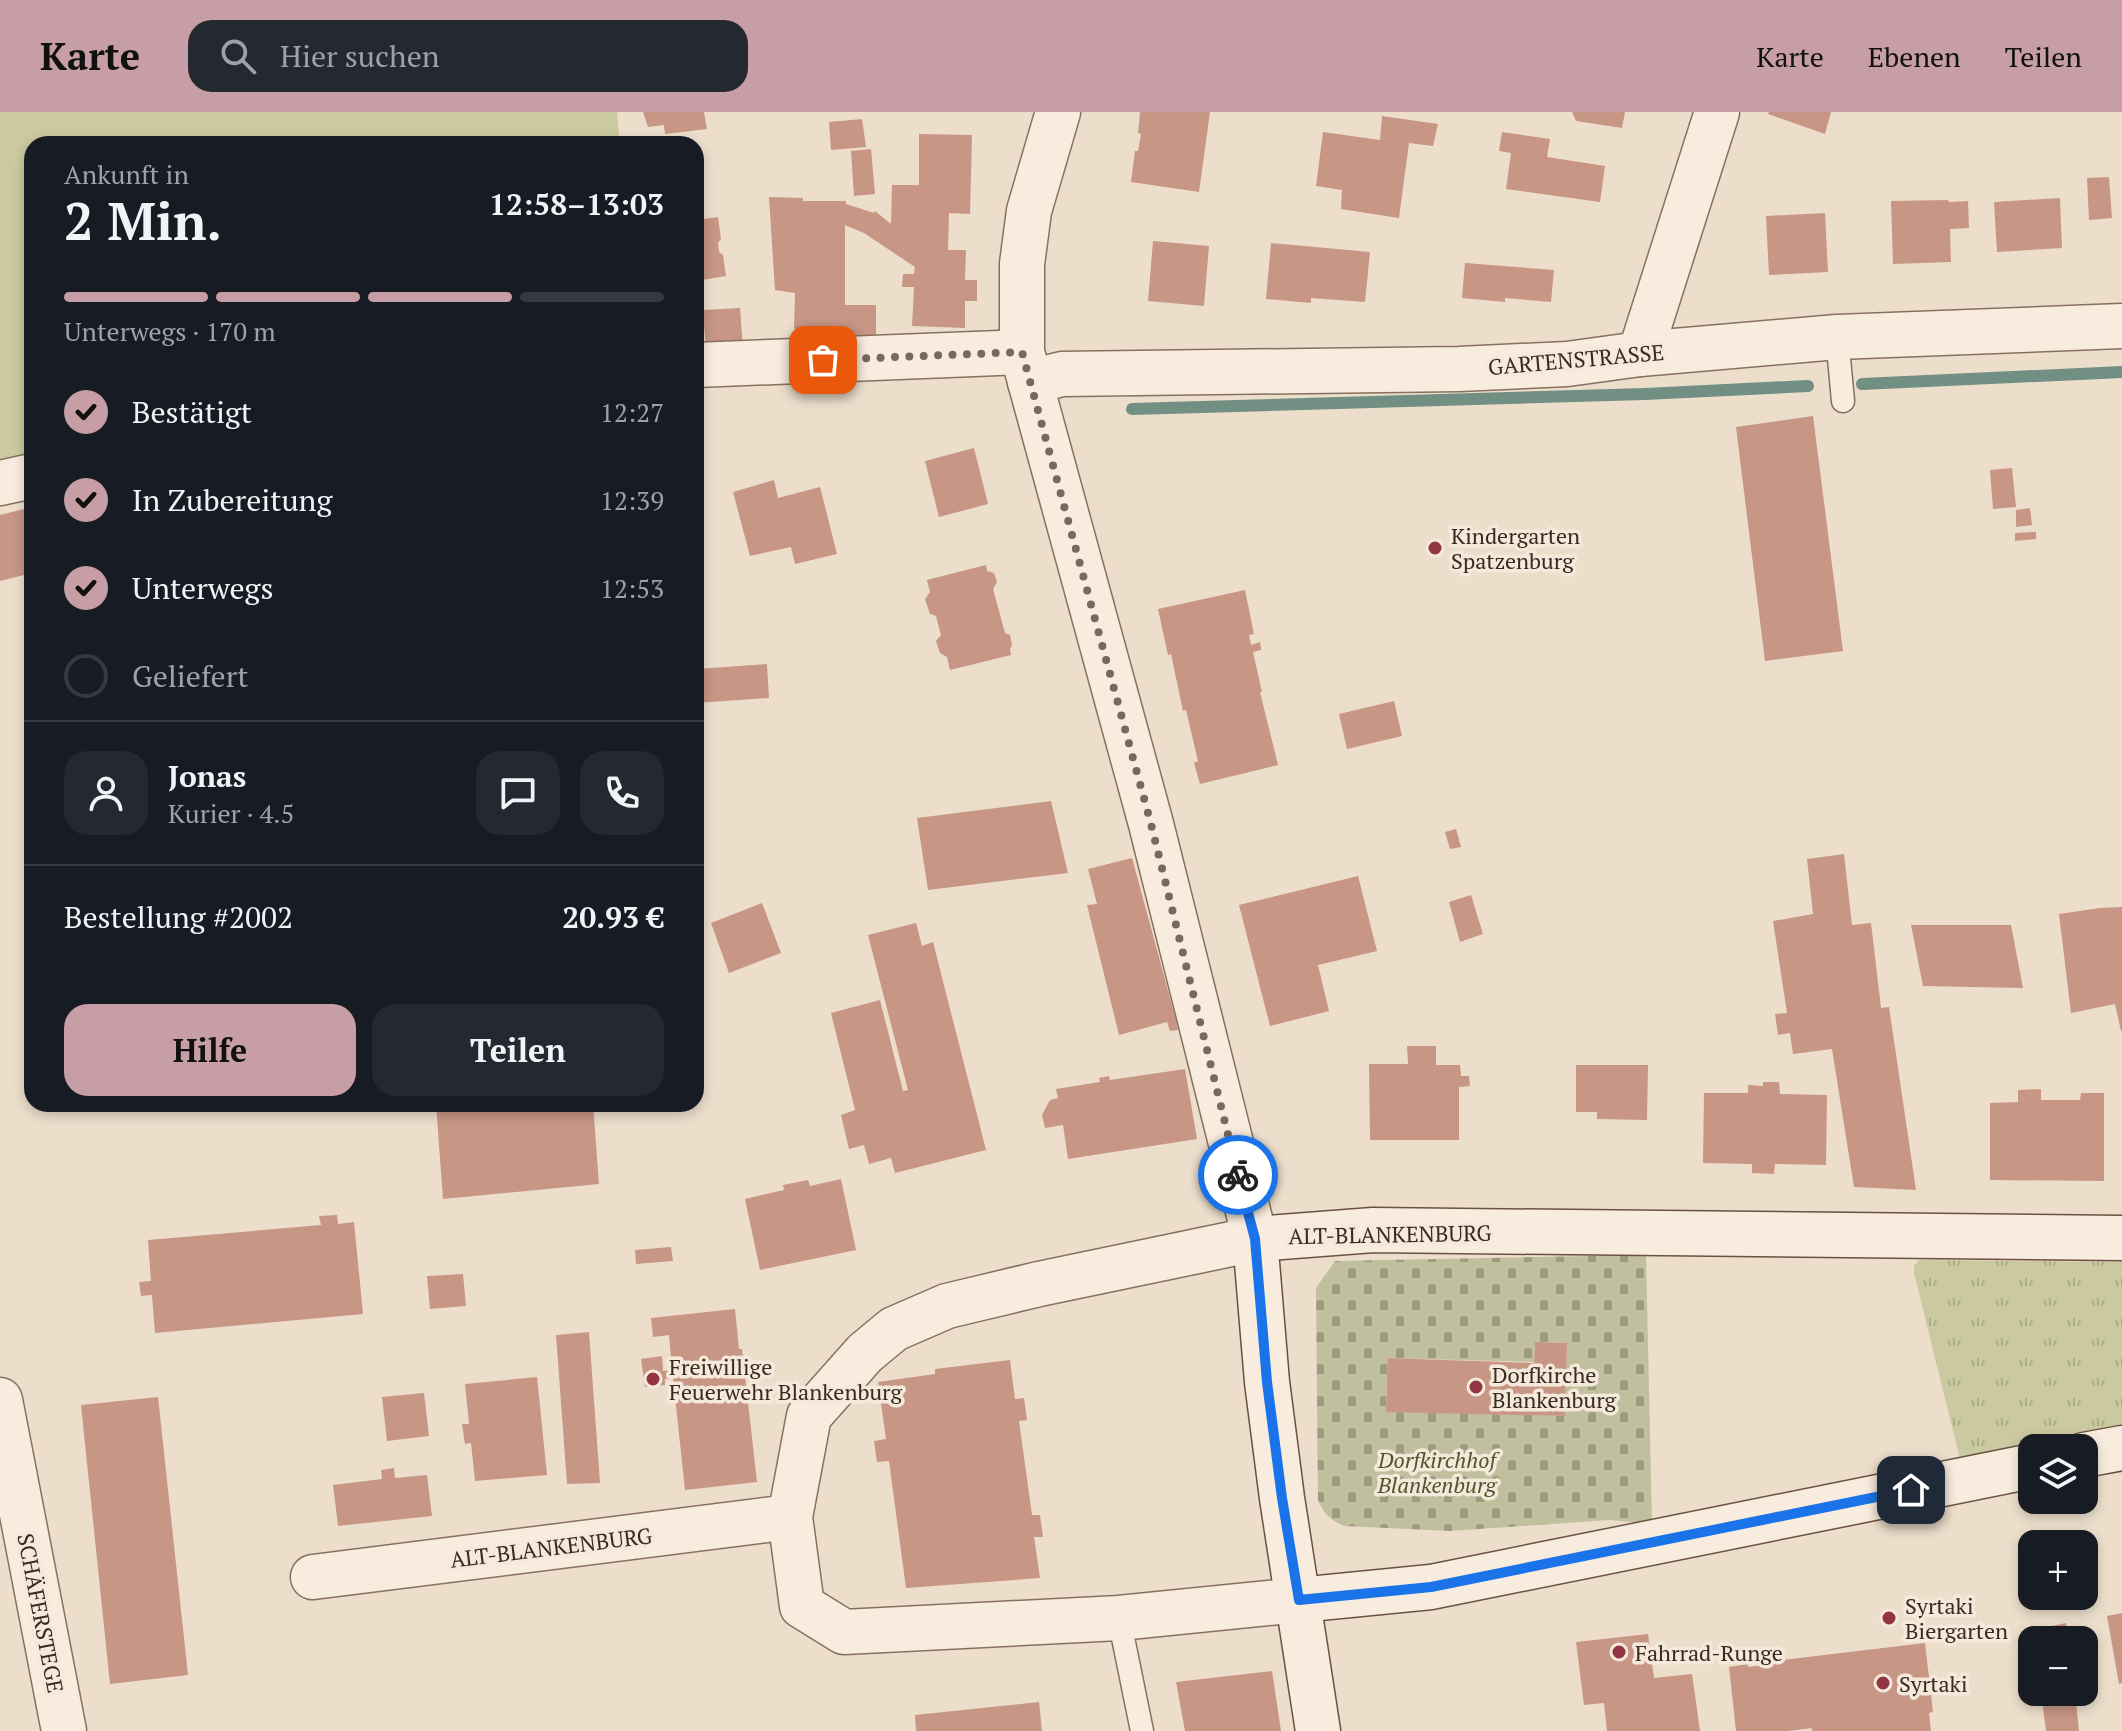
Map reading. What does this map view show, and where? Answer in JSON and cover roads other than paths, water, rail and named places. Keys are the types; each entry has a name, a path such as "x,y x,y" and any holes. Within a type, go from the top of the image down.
{"street":[{"path":"1058,112 1029,211 1022,264 1026,367 1151,824 1255,1239 1267,1382 1318,1731"},
{"path":"1640,354 1717,112"},
{"name":"GARTENSTRASSE","path":"704,365 1026,367 1062,374 1459,369 1567,364 1640,354 1837,337 2122,326"},
{"path":"0,483 24,478"},
{"name":"ALT-BLANKENBURG","path":"2018,1469 1431,1587 1119,1618 844,1632 802,1606 790,1517 809,1416 865,1353 894,1329 947,1306 1039,1284 1255,1239 1373,1230 2122,1238"},
{"name":"SCHÄFERSTEGE","path":"0,1400 64,1731"},
{"path":"2098,1452 2122,1448"},
{"name":"ALT-BLANKENBURG","path":"313,1577 790,1517"}],"lane":[{"path":"1837,337 1843,401"},
{"path":"1119,1618 1142,1731"}],"waterway":[{"path":"1862,384 2122,372"},
{"path":"1132,409 1645,394 1808,386"}],"place":[{"name":"Kindergarten Spatzenburg","path":"1435,548"},
{"name":"Freiwillige Feuerwehr Blankenburg","path":"653,1379"},
{"name":"Dorfkirche Blankenburg","path":"1476,1387"},
{"name":"Syrtaki Biergarten","path":"1889,1618"},
{"name":"Fahrrad-Runge","path":"1619,1652"},
{"name":"Syrtaki","path":"1883,1683"}],"park label":[{"name":"Dorfkirchhof Blankenburg","path":"1437,1472"}]}
